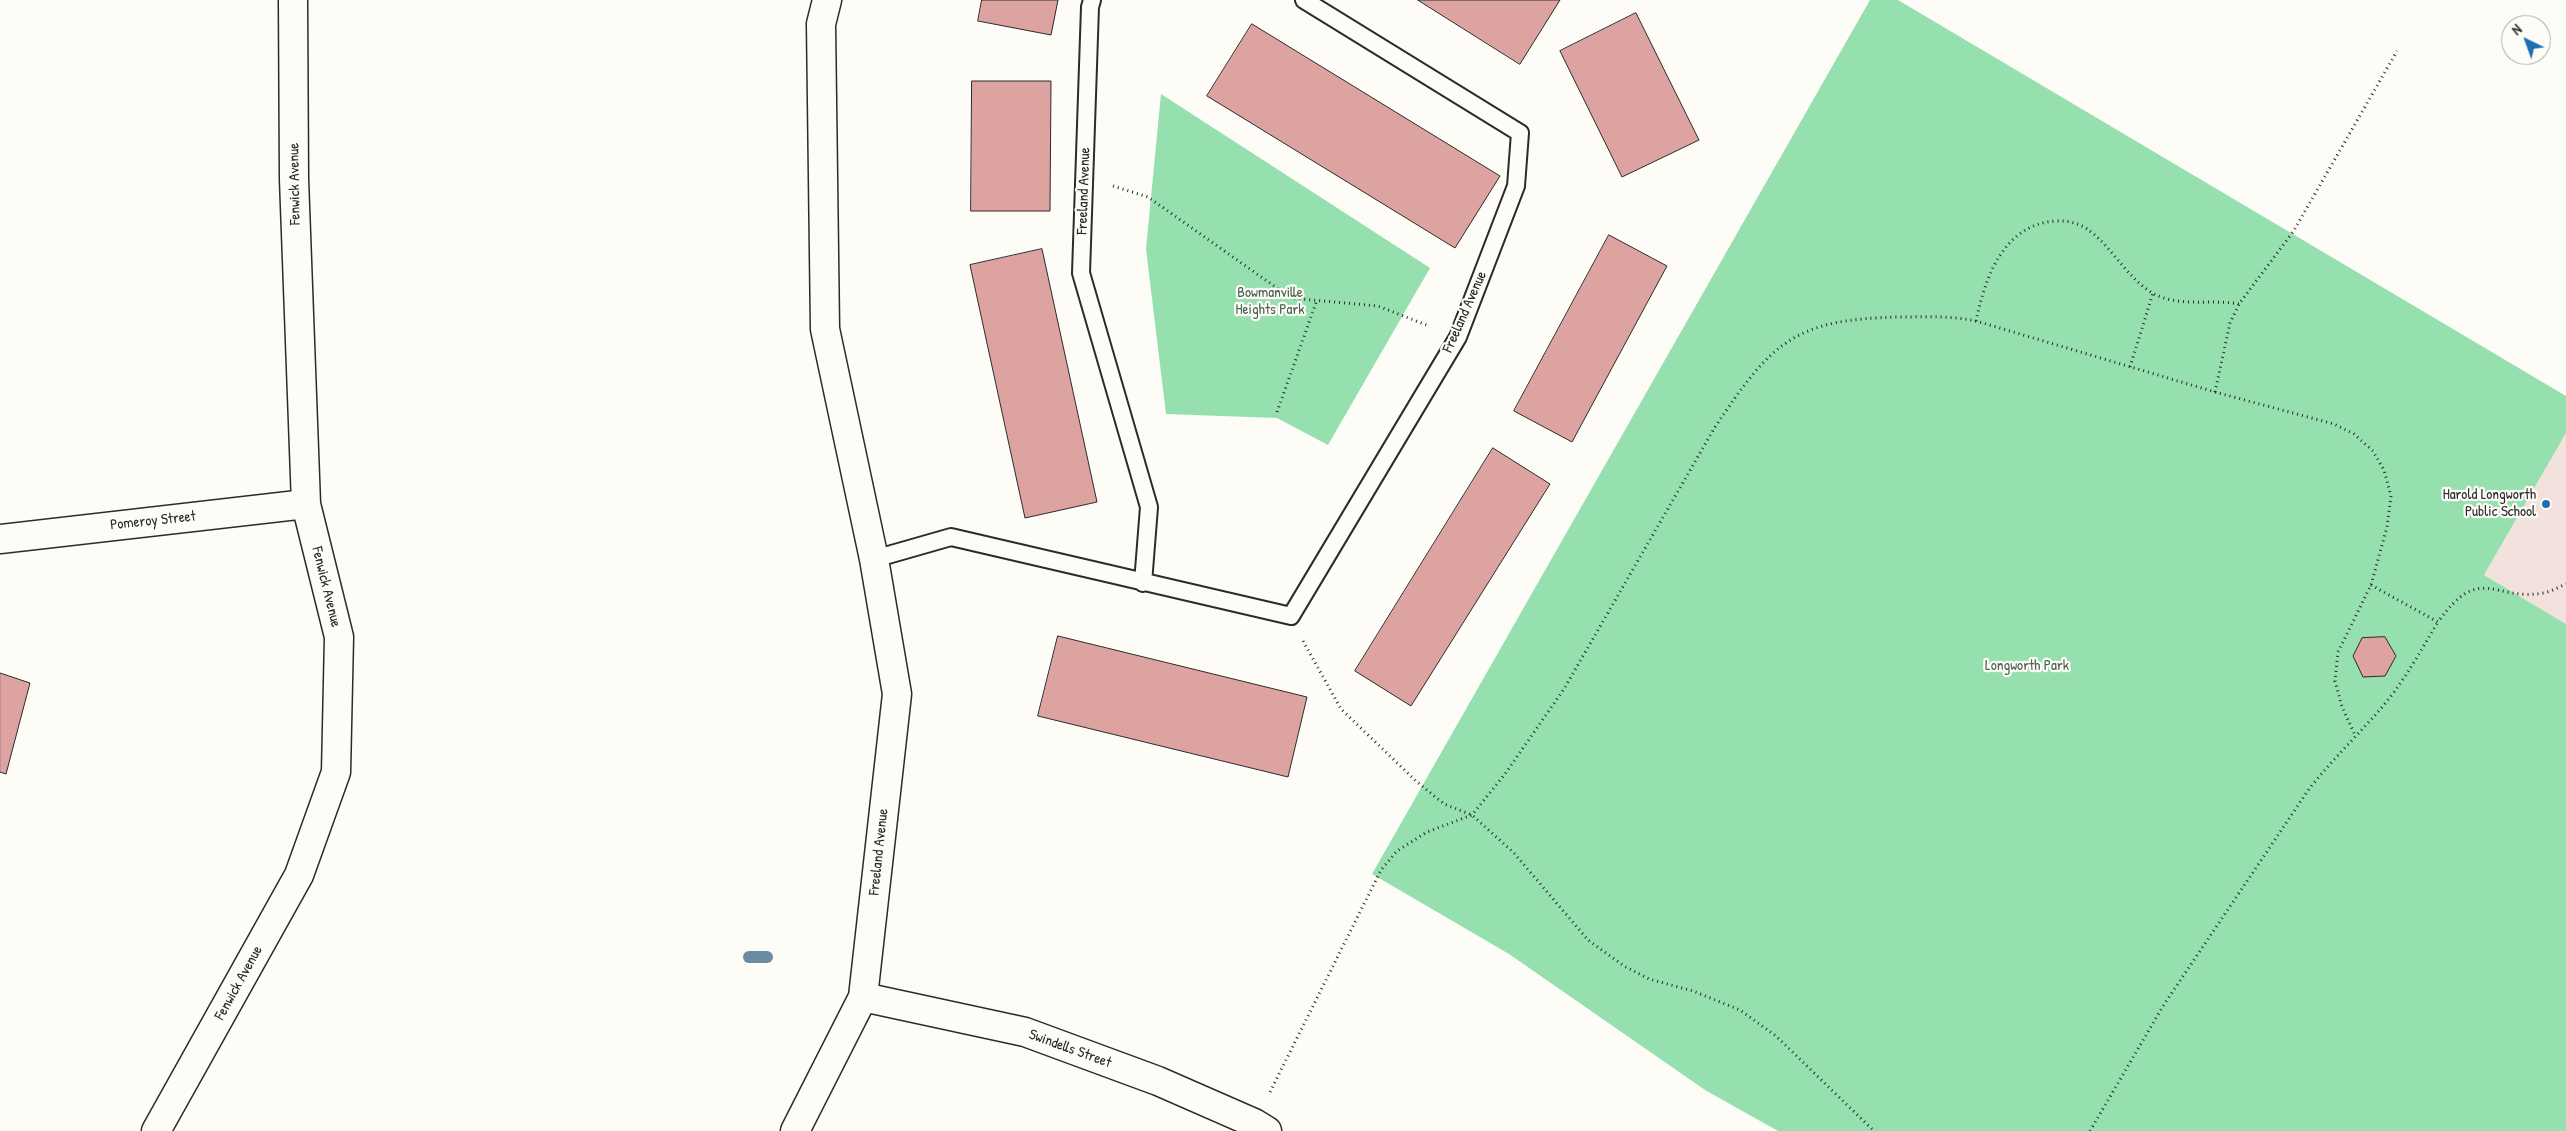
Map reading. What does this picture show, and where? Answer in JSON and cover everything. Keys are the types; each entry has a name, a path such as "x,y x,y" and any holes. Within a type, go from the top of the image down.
{"street":[{"name":"Fenwick Avenue","path":"156,1131 299,875 336,772 339,637 306,504 294,179 293,0"},
{"name":"Freeland Avenue","path":"795,1131 863,997 897,694 874,559 825,329 821,24 827,0"},
{"name":"Pomeroy Street","path":"0,538 306,504"},
{"name":"Swindells Street","path":"863,997 1025,1032 1158,1082 1260,1127"}],"lane":[{"name":"Freeland Avenue","path":"1092,0 1090,8 1081,273 1149,507 1142,583"},
{"name":"Freeland Avenue","path":"1291,616 1458,337 1516,186 1520,133 1304,0"},
{"path":"874,559 951,537 1142,583 1291,616"}],"path":[{"path":"2215,392 2230,323 2239,304 2293,232 2397,51"},
{"path":"1084,176 1148,197 1291,298 1378,306 1458,337"},
{"path":"1976,321 1987,279 1999,256 2012,241 2027,228 2045,222 2066,220 2080,224 2096,236 2134,277 2154,293 2166,299 2187,302 2219,300 2239,304"},
{"path":"2130,366 2154,293"},
{"path":"1277,412 1317,300"},
{"path":"1260,1127 1381,870 1397,851 1427,832 1472,815 1505,774 1564,689 1715,427 1742,387 1770,355 1796,335 1826,323 1871,318 1952,317 1976,321 2215,392 2334,424 2354,434 2373,451 2384,470 2391,496 2387,527 2371,585 2338,652 2334,681 2342,707 2355,735"},
{"path":"2090,1131 2168,998 2309,789 2355,735 2384,705 2416,659 2438,622 2457,599 2471,590 2486,587 2523,594 2545,593 2566,584"},
{"path":"2371,585 2438,622"},
{"path":"1291,616 1324,682 1341,709 1416,781 1444,804 1472,815 1514,853 1588,940 1624,966 1649,979 1693,991 1740,1010 1776,1036 1874,1131"}],"shaded area":[{"name":"Harold Longworth Public School","path":"2566,433 2566,624 2484,575"}],"green space":[{"name":"Longworth Park","path":"1870,0 1898,0 2566,396 2566,433 2484,575 2566,624 2566,1131 1778,1131 1705,1090 1509,954 1372,874"},
{"name":"Bowmanville Heights Park","path":"1161,94 1430,268 1328,445 1277,418 1166,414 1146,249"}],"building":[{"path":"982,0 1058,0 1051,35 978,21"},
{"path":"1418,0 1560,0 1520,64"},
{"path":"1636,13 1699,140 1622,177 1560,51"},
{"path":"1252,24 1500,176 1455,248 1207,96"},
{"path":"972,81 1051,81 1050,211 971,211"},
{"path":"1609,235 1667,266 1572,442 1514,411"},
{"path":"1042,249 1097,502 1025,518 970,265"},
{"path":"1493,448 1550,484 1411,706 1355,671"},
{"path":"1058,636 1307,697 1288,777 1038,716"},
{"path":"2385,637 2396,656 2385,676 2363,677 2353,656 2362,638"},
{"path":"0,673 30,683 6,774 0,772"}],"waterway":[{"path":"749,957 767,957"}],"place":[{"name":"Harold Longworth Public School","path":"2546,504"}]}
